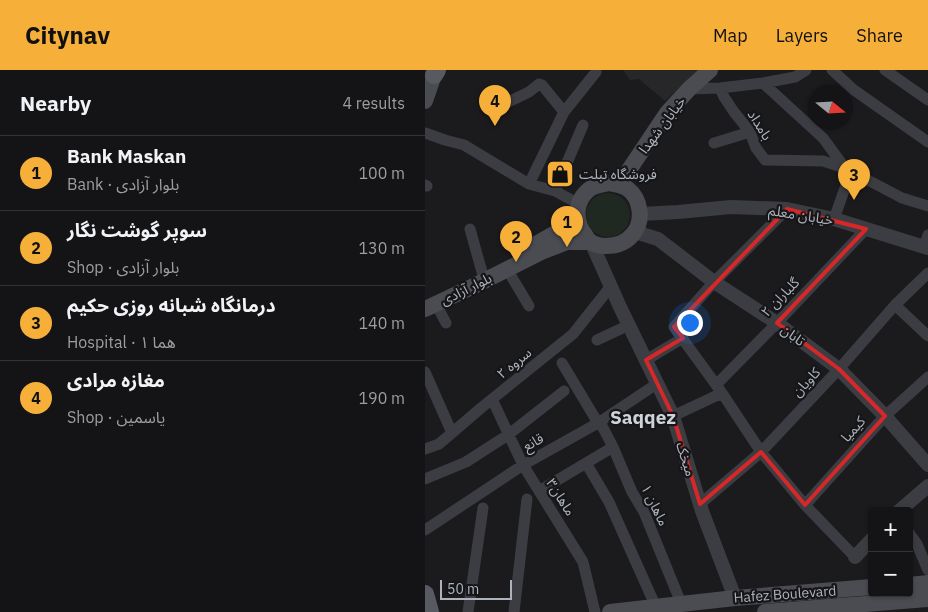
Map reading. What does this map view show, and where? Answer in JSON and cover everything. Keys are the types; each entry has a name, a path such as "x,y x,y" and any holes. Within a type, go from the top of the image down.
{"main road":[{"name":"خیابان شهدا","path":"619,185 667,113 710,70"},
{"path":"425,101 436,72"},
{"path":"609,183 619,185 628,189 639,205 639,223 635,232 621,244 602,246 591,242 579,224 577,214 579,204 591,188 609,183"},
{"path":"429,304 482,272 559,231 579,224"},
{"name":"بلوار آزادی","path":"429,304 541,252 567,242 591,242"},
{"path":"913,584 928,583"},
{"name":"Hafez Boulevard","path":"610,612 681,603 868,587"},
{"path":"425,594 430,612"},
{"name":"Hafez Boulevard","path":"765,612 928,598"}],"street":[{"path":"529,184 564,112 596,70"},
{"path":"689,89 720,88 763,83 795,77 806,70"},
{"path":"833,70 854,90 928,142"},
{"path":"885,70 928,100"},
{"path":"763,83 823,138 848,170 902,198 928,206"},
{"path":"492,110 529,92 539,84 542,85 564,112"},
{"name":"بامداد","path":"720,88 734,112 750,132 756,148 765,160 823,161 848,170"},
{"path":"555,191 583,125"},
{"path":"714,142 750,132"},
{"path":"425,133 464,145 529,184 555,191 579,204"},
{"path":"834,219 848,170"},
{"name":"خیابان معلم","path":"640,214 731,207 787,209 834,219 866,229 927,241"},
{"path":"787,209 714,282 674,327 719,389 761,452 805,505 855,557 868,543"},
{"path":"470,229 482,272"},
{"name":"گلباران ۲","path":"673,416 719,389 777,323 866,229"},
{"name":"تابان","path":"635,232 658,239 714,282 777,323 839,368 928,465"},
{"name":"میخک","path":"591,242 673,416 700,504 735,598"},
{"path":"507,269 529,306"},
{"name":"کاویان","path":"700,504 761,452 895,305 928,273"},
{"name":"سروه ۲","path":"425,449 439,444 573,334 611,286"},
{"path":"429,304 446,324"},
{"path":"895,305 928,336"},
{"path":"597,340 629,325"},
{"path":"645,360 683,338"},
{"name":"ماهان ۱","path":"562,362 613,447 626,494 644,512 681,603"},
{"path":"425,372 452,433"},
{"name":"کیمیا","path":"805,505 885,416 928,377"},
{"name":"قانع","path":"425,530 523,465 599,423 658,383"},
{"path":"425,479 466,462 508,435 564,391"},
{"name":"ماهان۳","path":"492,400 523,465 583,562 595,612"},
{"path":"539,490 613,447"},
{"path":"586,463 609,502 656,607"},
{"path":"904,507 928,486"},
{"path":"514,612 527,499"},
{"path":"468,612 483,508"},
{"path":"913,538 928,570"}],"highlighted area":[{"path":"787,209 866,229 777,323 839,369 885,416 805,505 761,452 700,504 673,416 646,360 683,338 674,327"}],"shaded area":[{"path":"623,70 698,70 665,101 639,79 630,80"},
{"path":"608,193 620,197 626,203 630,215 626,227 620,233 608,237 596,233 590,227 586,215 590,203 596,197"}],"place":[{"name":"مغازه مرادی","path":"495,126"},
{"name":"فروشگاه تبلت","path":"560,174"},
{"name":"درمانگاه شبانه روزی حکیم","path":"854,200"},
{"name":"Bank Maskan","path":"567,247"},
{"name":"سوپر گوشت نگار","path":"516,262"}],"district":[{"name":"Saqqez","path":"643,417"}]}
